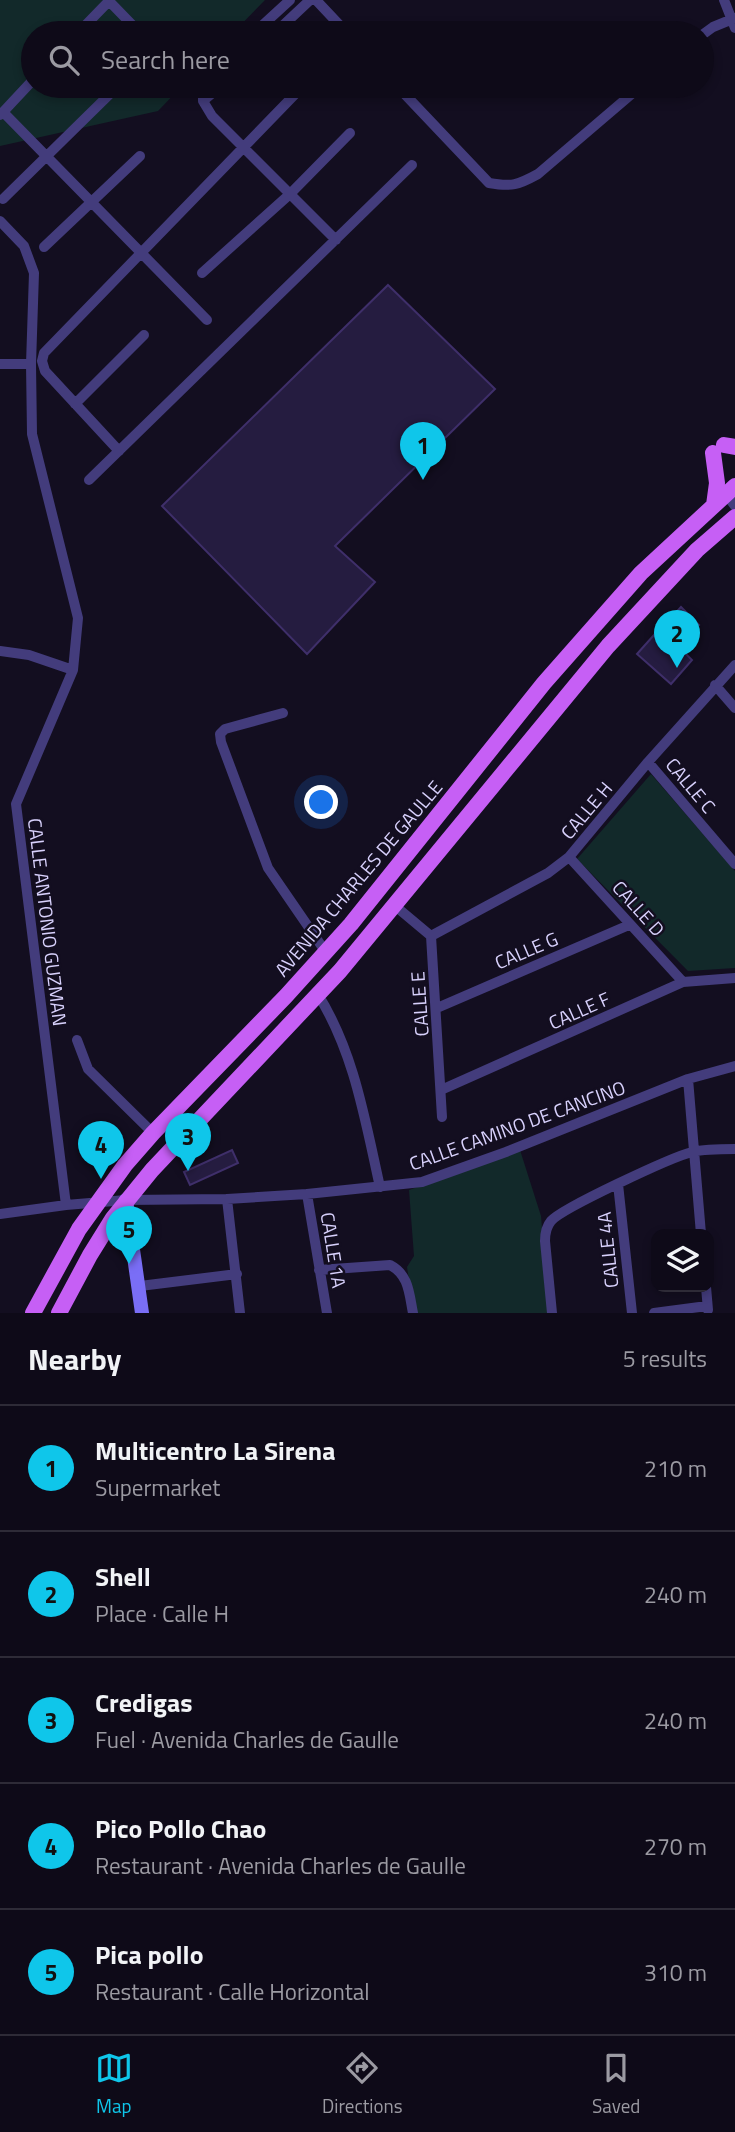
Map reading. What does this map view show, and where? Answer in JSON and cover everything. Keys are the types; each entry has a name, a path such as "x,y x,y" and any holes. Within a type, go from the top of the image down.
{"main road":[{"path":"724,448 717,483 728,498"},
{"name":"AVENIDA CHARLES DE GAULLE","path":"33,1313 97,1202 153,1133 325,951 388,880 544,683 641,573 728,498"},
{"path":"59,1313 90,1255 126,1200 340,971 585,672 697,551 735,517"},
{"path":"418,841 421,848 419,854 408,870 410,875 420,873"},
{"path":"388,880 399,876 403,882 394,905"},
{"path":"126,1200 142,1313"}],"street":[{"path":"267,21 290,0"},
{"path":"288,21 310,0"},
{"path":"316,0 336,21"},
{"path":"714,27 734,22 724,0"},
{"path":"90,21 109,1 128,21"},
{"path":"21,93 2,113 207,320"},
{"path":"3,199 105,98"},
{"path":"206,98 202,101 212,116 336,240"},
{"path":"119,451 45,371 42,361 44,353 291,98"},
{"path":"408,98 489,183 508,186 522,183 538,174 627,98"},
{"path":"202,274 290,194 350,133"},
{"path":"44,247 140,156"},
{"path":"89,480 412,165"},
{"name":"CALLE ANTONIO GUZMAN","path":"0,221 24,246 34,273 30,364 32,433 78,618 72,670 16,804 66,1205"},
{"path":"75,404 144,335"},
{"path":"0,364 30,364"},
{"path":"0,652 29,655 72,670"},
{"name":"CALLE H","path":"431,936 548,873 569,858 648,762 735,665"},
{"path":"715,685 735,708"},
{"path":"283,713 225,729 220,734 221,742 268,868 325,951"},
{"name":"CALLE C","path":"648,762 735,864"},
{"name":"CALLE D","path":"569,858 683,982"},
{"path":"394,905 431,936"},
{"name":"CALLE G","path":"437,1008 629,925"},
{"name":"CALLE E","path":"431,936 443,1117"},
{"name":"CALLE F","path":"441,1090 683,982 735,978"},
{"path":"317,993 330,1013 347,1052 380,1187"},
{"path":"77,1040 88,1069 153,1133"},
{"name":"CALLE CAMINO DE CANCINO","path":"97,1202 227,1199 422,1182 506,1152 688,1079 735,1066"},
{"path":"688,1079 701,1229"},
{"path":"552,1313 545,1241 548,1226 558,1215 618,1184 693,1152 735,1149"},
{"name":"CALLE 4A","path":"618,1184 632,1313"},
{"name":"CALLE 1A","path":"307,1194 327,1313"},
{"path":"227,1199 242,1313"},
{"path":"0,1214 97,1202"},
{"path":"319,1270 390,1265 405,1277 413,1313"},
{"path":"140,1286 237,1274"},
{"path":"654,1313 708,1310 706,1292"}],"green space":[{"path":"0,0 265,0 245,21 21,21 21,98 170,98 158,111 0,146"},
{"path":"651,774 735,871 735,968 688,971 577,859"},
{"path":"520,1150 541,1216 549,1313 414,1313 407,1267 414,1256 409,1190"}],"building":[{"path":"388,285 495,389 335,546 375,582 307,654 162,506"},
{"path":"681,607 699,625 688,636 670,619"},
{"path":"654,635 679,658 684,652 692,660 671,684 637,654"},
{"path":"232,1150 238,1163 190,1185 184,1172"}],"place":[{"name":"Multicentro La Sirena","path":"423,480"},
{"name":"Shell","path":"677,668"},
{"name":"Credigas","path":"188,1171"},
{"name":"Pico Pollo Chao","path":"101,1179"},
{"name":"Pica pollo","path":"129,1264"}]}
